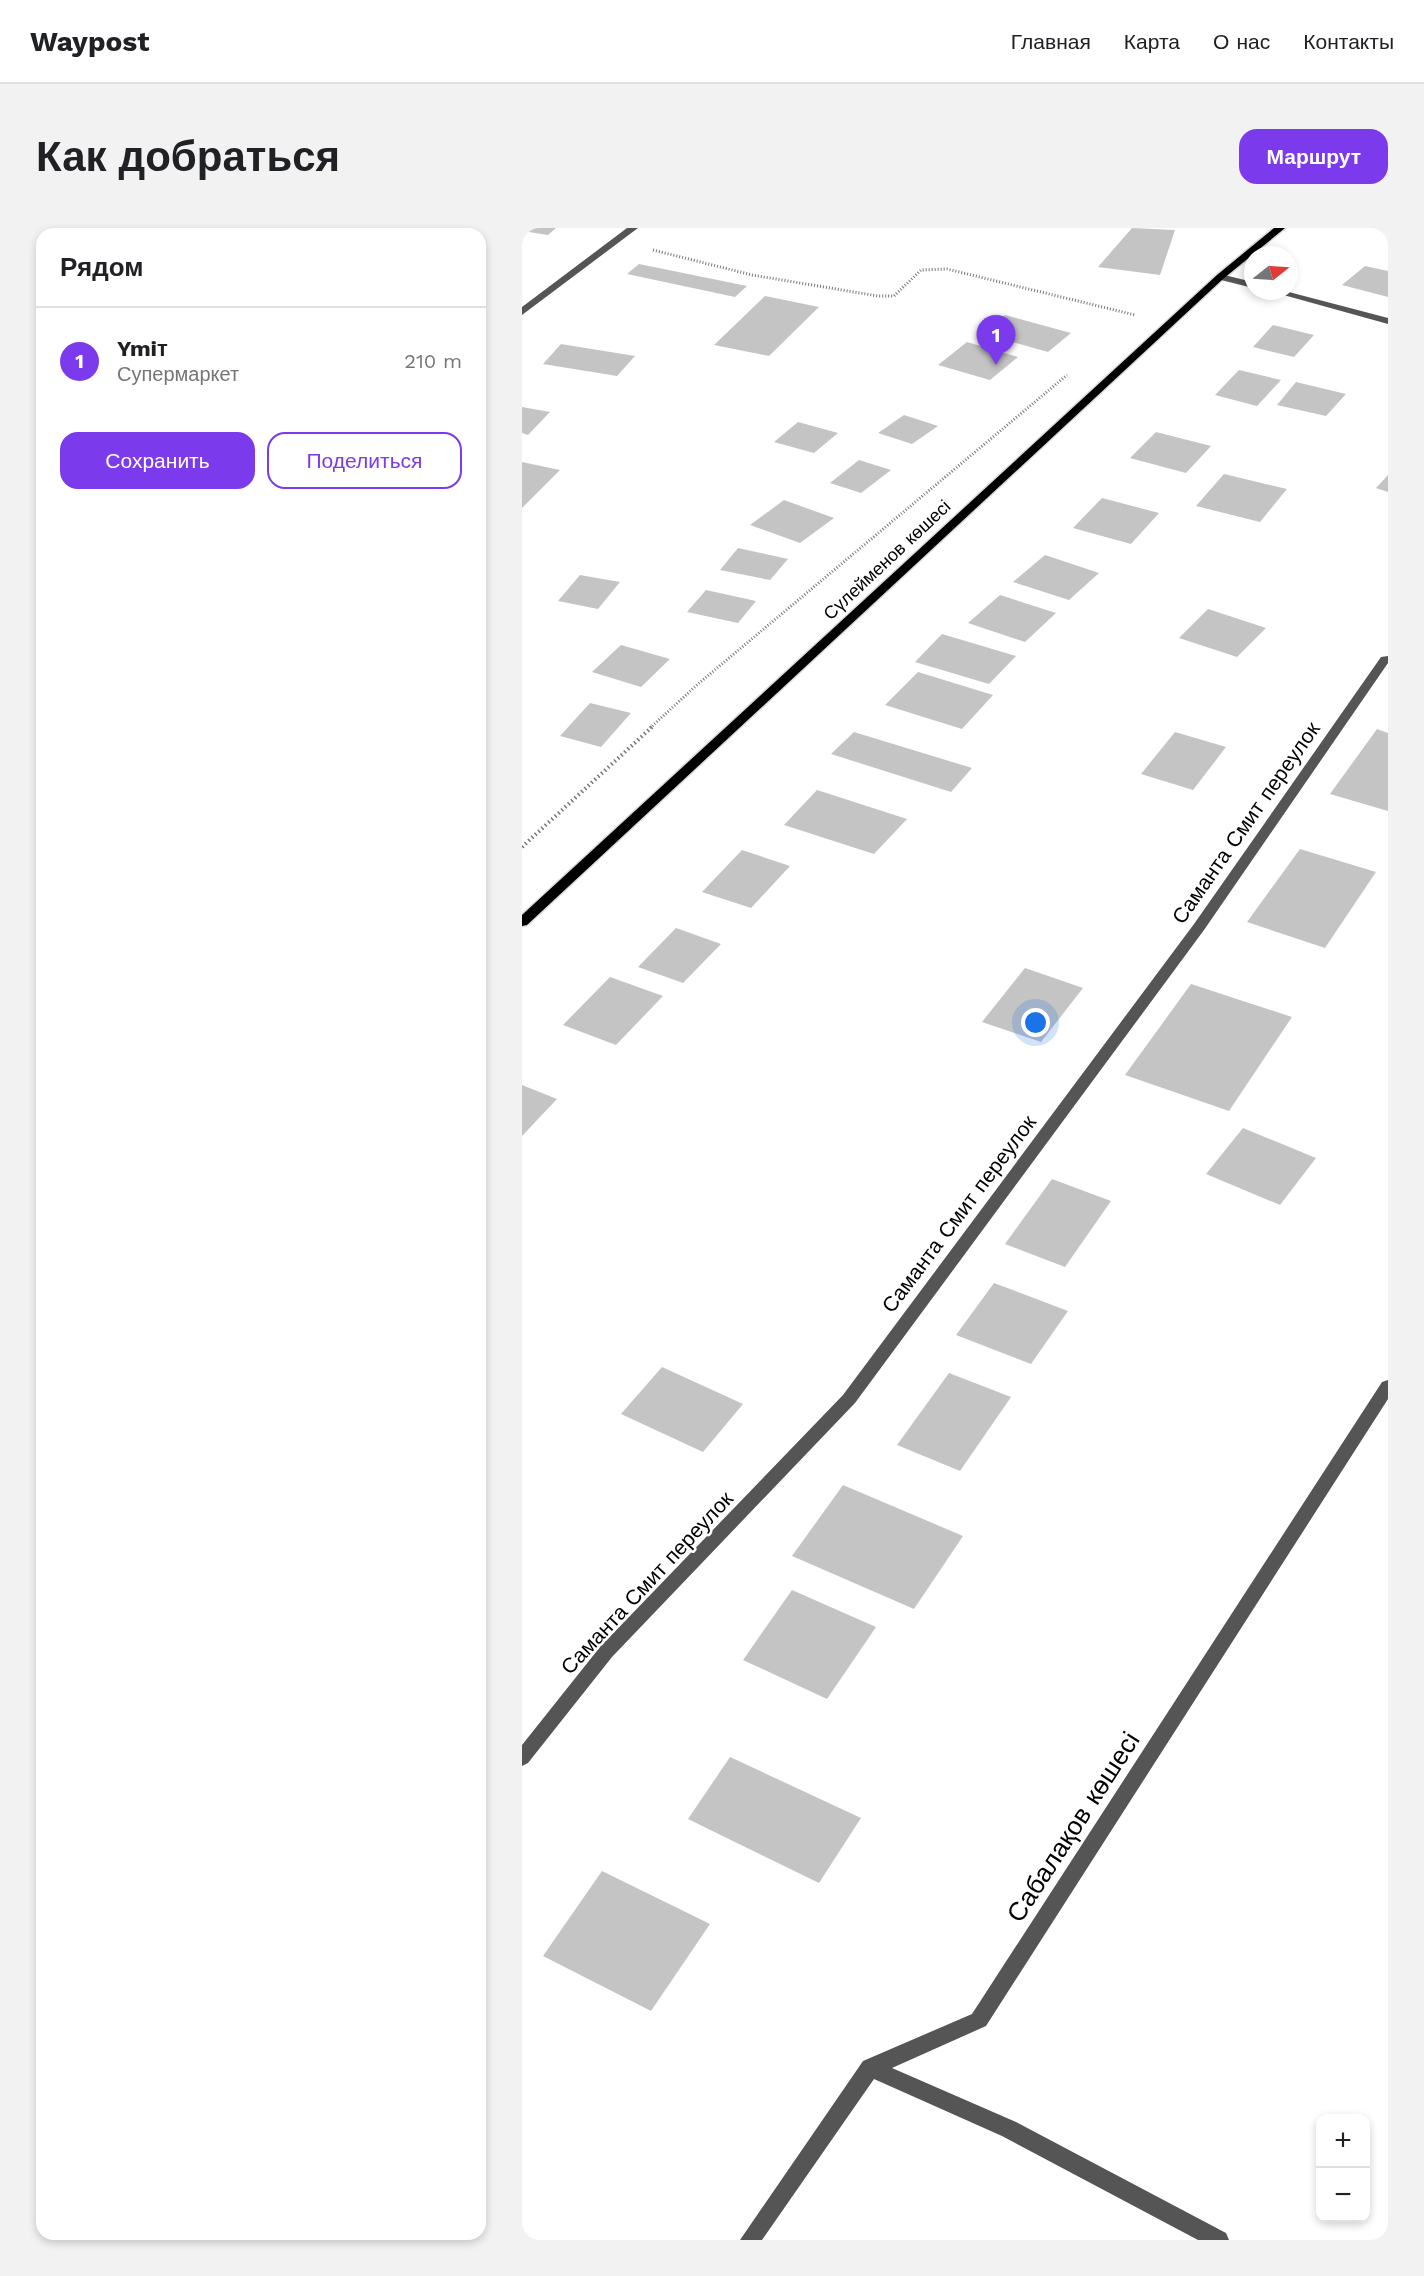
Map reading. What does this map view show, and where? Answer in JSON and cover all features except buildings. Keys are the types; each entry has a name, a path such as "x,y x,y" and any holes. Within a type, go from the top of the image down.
{"main road":[{"name":"Сүлейменов көшесі","path":"522,922 1220,277 1280,228"}],"street":[{"path":"522,312 633,228"},
{"path":"1220,277 1244,283"},
{"path":"1298,297 1388,321"},
{"name":"Саманта Смит переулок","path":"522,1758 606,1652 849,1398 1199,927 1385,659"},
{"name":"Сабалақов көшесі","path":"870,2068 979,2020 1388,1386"},
{"path":"750,2240 870,2068 1009,2129 1219,2240"}],"path":[{"path":"617,241 752,275 878,296 894,296 921,270 947,269 1140,316 1131,323"},
{"path":"522,847 698,684 1070,372"}],"place":[{"name":"Ymiт","path":"996,365"}]}
